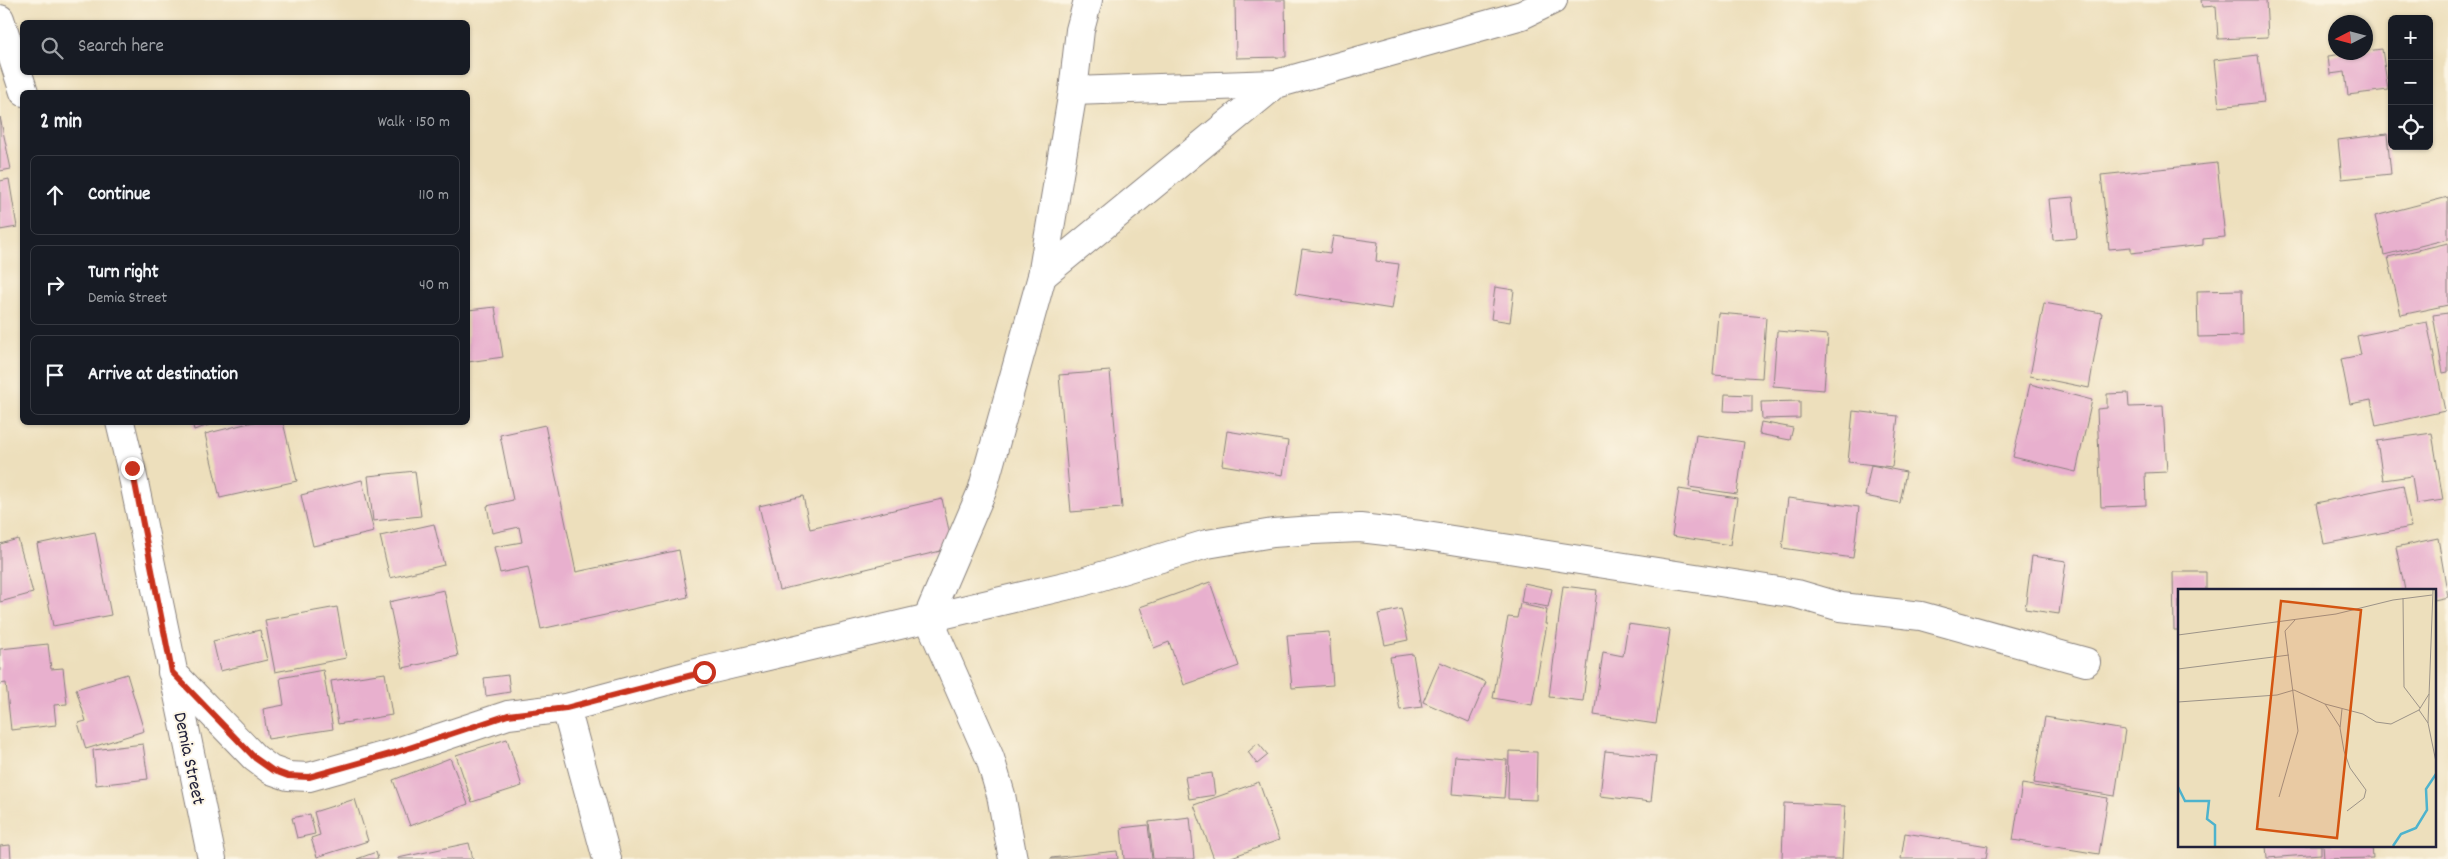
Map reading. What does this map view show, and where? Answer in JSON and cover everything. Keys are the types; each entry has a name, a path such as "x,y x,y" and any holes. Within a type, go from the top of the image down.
{"street":[{"path":"1013,859 1001,795 990,758 928,617 982,491 1042,276 1073,91 1080,30 1088,0"},
{"path":"1073,91 1276,84 1522,15 1553,0"},
{"path":"0,19 23,90"},
{"path":"1042,276 1276,84"},
{"name":"Demia Street","path":"121,425 132,468 172,672 212,859"},
{"path":"172,672 255,758 272,770 288,776 309,777 394,753 508,715 566,708 928,617 1082,582 1207,544 1273,532 1360,528 1420,535 1797,594 1841,607 1921,616 2086,662"},
{"path":"566,708 607,859"}],"building":[{"path":"1235,0 1285,0 1286,57 1236,58"},
{"path":"2201,0 2266,0 2268,37 2218,39 2216,6 2202,7"},
{"path":"2382,49 2388,90 2348,95 2345,72 2330,74 2328,60 2373,60 2373,50"},
{"path":"2258,55 2264,102 2219,107 2214,60"},
{"path":"0,117 11,169 0,171"},
{"path":"2387,134 2391,174 2342,179 2338,140"},
{"path":"2217,163 2225,237 2203,239 2203,245 2131,253 2131,247 2109,249 2101,175"},
{"path":"9,179 17,227 0,230 0,181"},
{"path":"2073,197 2077,238 2053,240 2049,199"},
{"path":"2448,197 2448,239 2384,255 2375,216"},
{"path":"1333,236 1378,242 1376,261 1399,264 1392,309 1295,294 1302,249 1330,253"},
{"path":"2448,243 2448,305 2401,315 2388,257"},
{"path":"1495,287 1514,290 1510,322 1491,319"},
{"path":"2242,290 2243,336 2198,337 2197,291"},
{"path":"2044,303 2102,313 2089,388 2030,376"},
{"path":"495,307 503,357 470,362 470,310"},
{"path":"1718,313 1766,317 1762,378 1713,375"},
{"path":"2448,313 2448,372 2443,373 2433,315"},
{"path":"2427,322 2445,411 2376,426 2371,400 2350,404 2341,359 2361,355 2357,336"},
{"path":"1777,331 1828,335 1824,390 1773,386"},
{"path":"1110,371 1122,508 1071,512 1059,375"},
{"path":"2030,384 2092,400 2076,472 2013,457"},
{"path":"2128,393 2129,407 2163,406 2167,472 2145,473 2146,505 2101,507 2097,409 2107,408 2107,394"},
{"path":"1725,394 1752,395 1752,412 1724,411"},
{"path":"1800,401 1800,418 1762,419 1761,402"},
{"path":"1853,411 1898,416 1892,467 1848,462"},
{"path":"1761,422 1793,428 1790,440 1759,434"},
{"path":"193,425 209,425 194,430"},
{"path":"241,425 284,425 297,481 220,498 205,434"},
{"path":"545,425 576,572 679,550 688,597 541,629 528,567 500,573 494,547 522,542 519,527 492,533 487,506 513,500 500,435"},
{"path":"1227,431 1288,441 1283,475 1222,465"},
{"path":"2432,433 2443,500 2416,504 2412,476 2383,480 2377,441"},
{"path":"1696,435 1744,442 1737,494 1689,487"},
{"path":"1871,465 1906,472 1900,503 1865,496"},
{"path":"415,471 421,516 373,521 368,476"},
{"path":"362,480 374,532 313,546 301,495"},
{"path":"2403,485 2411,527 2324,544 2316,503"},
{"path":"1679,489 1737,498 1730,545 1672,536"},
{"path":"803,496 810,529 942,499 953,548 779,590 759,506"},
{"path":"1788,498 1859,507 1853,558 1782,548"},
{"path":"434,524 444,565 390,578 380,536"},
{"path":"95,532 111,615 53,626 37,544"},
{"path":"2438,538 2448,597 2436,600 2436,589 2405,589 2396,547"},
{"path":"18,539 33,593 0,602 0,544"},
{"path":"2032,556 2066,561 2059,614 2025,609"},
{"path":"2173,572 2206,572 2206,589 2178,589 2178,630 2174,630"},
{"path":"1210,582 1239,666 1184,685 1169,642 1154,648 1140,607"},
{"path":"1524,583 1552,589 1548,607 1521,602"},
{"path":"1563,586 1597,590 1583,701 1549,697"},
{"path":"444,590 458,656 403,668 389,602"},
{"path":"1520,604 1547,610 1545,624 1547,624 1532,705 1493,698 1508,617 1517,618"},
{"path":"337,607 346,658 275,672 265,620"},
{"path":"1401,609 1408,640 1385,645 1378,614"},
{"path":"1628,624 1670,630 1656,724 1594,715 1603,652 1623,656"},
{"path":"260,630 267,660 220,671 213,641"},
{"path":"1329,632 1333,685 1292,688 1287,635"},
{"path":"48,644 51,669 63,668 67,704 54,705 56,725 11,730 6,683 0,684 0,649"},
{"path":"1413,654 1422,707 1400,710 1390,657"},
{"path":"1440,662 1486,682 1469,722 1423,702"},
{"path":"323,670 333,729 268,739 263,709 284,705 280,678"},
{"path":"385,673 392,715 338,724 331,681"},
{"path":"127,674 144,731 86,749 78,723 86,721 76,689"},
{"path":"508,675 510,692 486,696 484,678"},
{"path":"2045,717 2125,730 2115,796 2034,783"},
{"path":"507,739 522,786 472,802 456,755"},
{"path":"1258,743 1268,755 1257,764 1248,752"},
{"path":"143,744 148,779 96,785 93,750"},
{"path":"1509,751 1537,752 1536,800 1508,799"},
{"path":"1605,751 1656,756 1651,802 1600,796"},
{"path":"1455,756 1507,760 1504,798 1452,794"},
{"path":"450,758 468,804 410,826 393,780"},
{"path":"1212,773 1215,795 1189,799 1185,777"},
{"path":"1259,782 1279,840 1226,859 1214,859 1194,805"},
{"path":"2022,784 2108,798 2099,854 2013,840"},
{"path":"355,799 368,841 317,857 311,838 320,835 314,812"},
{"path":"1784,803 1845,806 1842,859 1782,859"},
{"path":"310,814 315,834 297,838 292,818"},
{"path":"1190,817 1194,859 1153,859 1149,822"},
{"path":"1148,825 1152,859 1124,859 1121,828"},
{"path":"1905,833 1988,846 1986,859 1901,859"},
{"path":"469,843 473,859 398,859 398,858"},
{"path":"10,845 11,859 0,859 0,846"},
{"path":"2266,846 2321,846 2321,854 2267,858"},
{"path":"2323,846 2372,846 2373,858 2324,859"},
{"path":"1117,851 1118,859 1051,859 1051,858"},
{"path":"376,852 378,859 357,859"}],"route":[{"path":"132,468 172,672 255,758 272,770 288,776 309,777 394,753 508,715 566,708 704,672"}]}
